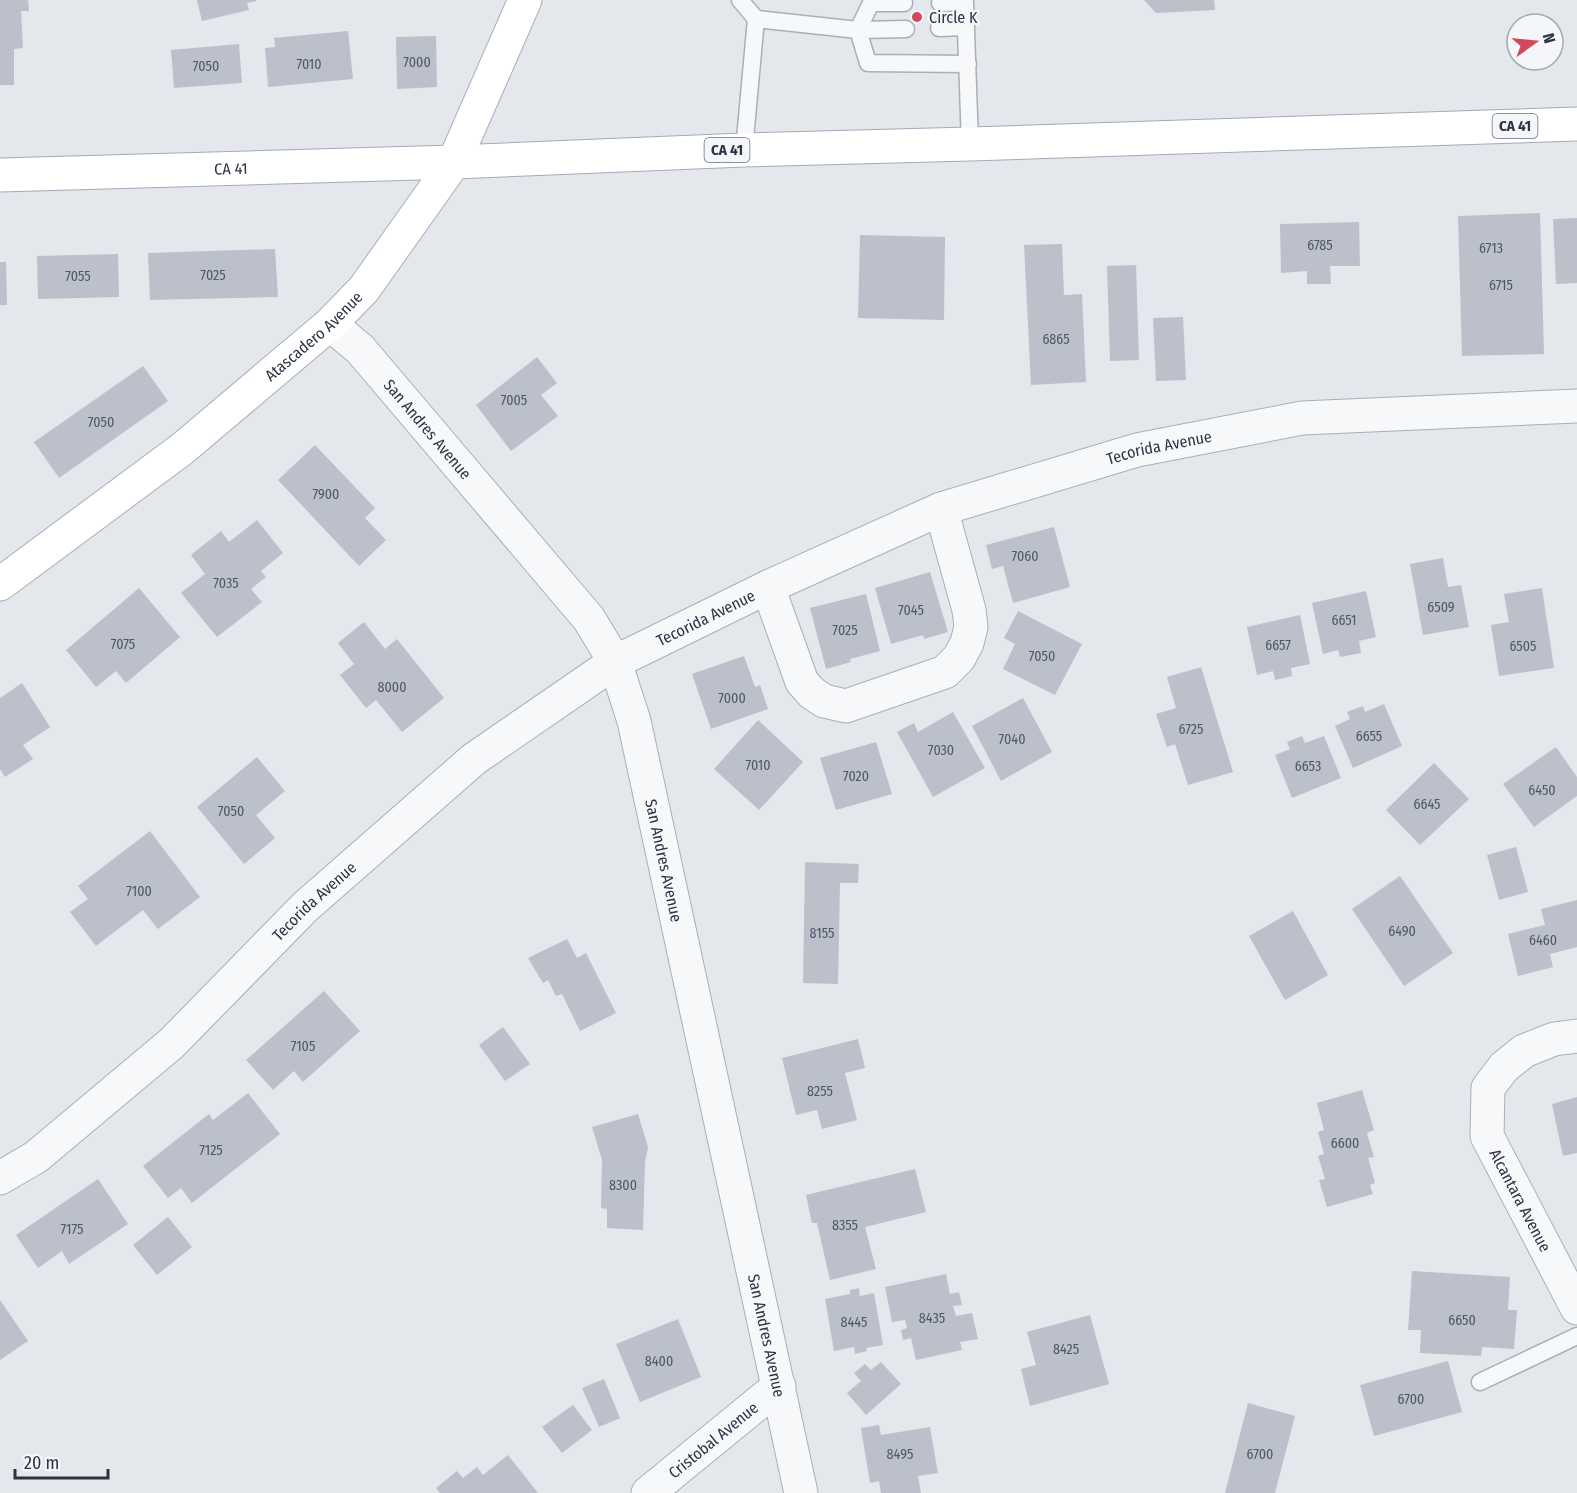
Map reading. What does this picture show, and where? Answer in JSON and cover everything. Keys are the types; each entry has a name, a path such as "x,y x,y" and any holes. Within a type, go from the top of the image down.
{"main road":[{"name":"Atascadero Avenue","path":"0,584 182,449 330,324 364,289 454,162 525,0"},
{"name":"CA 41","path":"0,175 1577,124"}],"street":[{"name":"San Andres Avenue","path":"330,324 360,349 590,619 615,662 634,721 801,1493"},
{"name":"Tecorida Avenue","path":"0,1178 36,1157 172,1043 305,907 474,759 615,662 768,587 942,508 1137,450 1302,418 1577,406"},
{"path":"768,587 802,682 824,701 846,706 945,672 959,658 967,643 971,627 969,610 942,508"},
{"name":"Alcantara Avenue","path":"1577,1036 1554,1039 1524,1051 1504,1067 1488,1088 1487,1136 1577,1308"},
{"name":"Cristobal Avenue","path":"648,1493 779,1386"}],"lane":[{"path":"740,0 756,20 744,150"},
{"path":"940,3 965,2 970,144"},
{"path":"904,3 871,3 858,30 868,63 968,64"},
{"path":"756,20 858,30 906,28"},
{"path":"939,28 966,27"},
{"path":"1480,1382 1577,1336"}],"building":[{"path":"0,0 28,0 29,11 21,11 23,48 14,49 14,85 0,85"},
{"path":"197,0 256,1 247,3 249,10 202,21"},
{"path":"1144,0 1214,0 1215,10 1156,13"},
{"path":"348,31 353,79 268,87 265,48 275,47 274,38"},
{"path":"436,36 437,87 397,89 396,37"},
{"path":"239,44 242,83 174,88 171,50"},
{"path":"1540,213 1544,354 1462,356 1458,216"},
{"path":"1577,218 1577,283 1556,284 1553,219"},
{"path":"1359,222 1360,266 1330,266 1331,284 1307,284 1307,271 1281,273 1280,224"},
{"path":"860,235 945,237 944,320 858,318"},
{"path":"1062,244 1064,295 1082,294 1086,382 1031,385 1024,245"},
{"path":"275,249 278,297 150,300 148,253"},
{"path":"118,254 119,297 38,299 37,256"},
{"path":"0,262 6,262 7,305 0,305"},
{"path":"1136,265 1139,360 1110,361 1107,266"},
{"path":"1183,317 1186,380 1156,381 1153,318"},
{"path":"537,357 557,383 541,395 558,416 511,451 476,405"},
{"path":"143,366 168,401 59,478 34,442"},
{"path":"315,445 375,508 365,518 386,540 359,566 278,480"},
{"path":"257,520 283,553 261,571 266,577 251,589 262,602 217,637 181,593 205,574 191,555 221,531 229,542"},
{"path":"1054,527 1070,587 1013,603 1003,566 992,569 986,545"},
{"path":"1443,558 1448,587 1461,585 1469,627 1423,635 1410,564"},
{"path":"930,572 948,632 924,639 923,635 891,644 875,588"},
{"path":"139,588 180,637 126,683 116,671 96,687 66,650"},
{"path":"1542,588 1554,668 1499,676 1491,625 1509,622 1504,594"},
{"path":"1366,591 1376,637 1359,641 1361,653 1340,657 1338,650 1323,654 1312,603"},
{"path":"866,594 880,651 850,659 851,662 826,669 810,608"},
{"path":"1018,611 1082,644 1055,695 1003,669 1015,644 1004,638"},
{"path":"1300,615 1310,664 1291,668 1292,676 1275,680 1273,671 1257,675 1247,627"},
{"path":"364,622 385,649 397,639 444,698 402,732 376,700 366,708 340,675 354,664 338,643"},
{"path":"744,656 755,687 760,685 768,709 711,729 692,674"},
{"path":"1201,667 1233,772 1188,785 1175,744 1167,747 1156,714 1176,708 1167,677"},
{"path":"22,683 50,727 23,745 33,759 5,777 0,769 0,698"},
{"path":"1023,698 1052,752 1001,781 972,726"},
{"path":"1384,704 1402,746 1353,768 1335,726 1350,719 1347,712 1363,706 1365,712"},
{"path":"953,712 985,768 933,797 897,732 914,723 918,732"},
{"path":"758,720 803,762 759,810 714,769"},
{"path":"1302,736 1305,743 1324,736 1341,778 1292,798 1275,755 1290,749 1287,742"},
{"path":"876,742 892,794 836,810 820,758"},
{"path":"1556,747 1577,777 1577,796 1534,827 1503,784"},
{"path":"257,757 285,791 256,815 275,838 244,864 197,807"},
{"path":"1434,763 1469,799 1420,845 1386,810"},
{"path":"150,831 200,897 158,929 143,910 96,946 70,912 88,899 78,886"},
{"path":"1516,847 1528,892 1499,900 1487,855"},
{"path":"805,862 859,864 858,883 840,883 838,984 803,983"},
{"path":"1400,876 1453,953 1404,986 1352,909"},
{"path":"1577,900 1577,947 1550,954 1553,967 1518,976 1508,934 1545,925 1541,909"},
{"path":"1293,911 1328,975 1285,1000 1249,936"},
{"path":"567,939 577,958 586,953 616,1013 580,1031 562,994 556,996 548,980 543,983 528,958"},
{"path":"324,991 360,1031 303,1082 294,1071 273,1090 246,1060"},
{"path":"503,1027 530,1064 505,1081 479,1045"},
{"path":"858,1039 865,1068 845,1073 857,1120 822,1129 817,1110 796,1115 782,1058"},
{"path":"1362,1090 1374,1130 1367,1133 1374,1157 1368,1158 1375,1183 1370,1185 1373,1194 1327,1207 1319,1180 1325,1179 1318,1156 1324,1154 1318,1132 1324,1130 1317,1103"},
{"path":"248,1093 280,1134 192,1203 181,1188 168,1198 143,1166 209,1114 213,1120"},
{"path":"1577,1097 1577,1153 1563,1156 1552,1104"},
{"path":"638,1114 648,1147 645,1162 643,1230 607,1228 607,1209 601,1208 602,1160 592,1127"},
{"path":"915,1169 926,1212 865,1227 876,1269 830,1280 817,1223 812,1223 806,1195"},
{"path":"98,1179 128,1224 69,1264 62,1251 38,1268 16,1235"},
{"path":"168,1217 192,1247 157,1275 133,1245"},
{"path":"1412,1271 1510,1277 1508,1310 1517,1310 1514,1349 1482,1347 1481,1356 1420,1353 1421,1330 1408,1330"},
{"path":"946,1274 950,1294 959,1292 962,1305 953,1306 956,1316 972,1313 978,1339 960,1342 962,1350 916,1360 911,1338 903,1340 901,1330 907,1328 905,1320 892,1322 885,1287"},
{"path":"859,1288 860,1296 874,1293 883,1345 866,1348 867,1351 855,1354 854,1347 834,1351 825,1299 850,1294 850,1290"},
{"path":"0,1300 28,1341 0,1360"},
{"path":"1090,1315 1109,1384 1030,1406 1021,1369 1036,1365 1027,1332"},
{"path":"678,1319 701,1377 640,1402 616,1344"},
{"path":"1448,1361 1462,1412 1374,1436 1360,1385"},
{"path":"881,1362 901,1384 866,1415 847,1393 861,1381 854,1373 865,1364 871,1370"},
{"path":"604,1379 620,1418 599,1427 582,1388"},
{"path":"1248,1403 1295,1416 1275,1493 1225,1493"},
{"path":"573,1405 592,1430 562,1453 542,1427"},
{"path":"879,1425 881,1435 930,1427 938,1473 918,1476 921,1493 881,1493 879,1481 870,1483 861,1428"},
{"path":"508,1455 538,1493 440,1493 436,1488 457,1471 463,1478 477,1467 483,1475"}],"place":[{"name":"Circle K","path":"917,17"}]}
